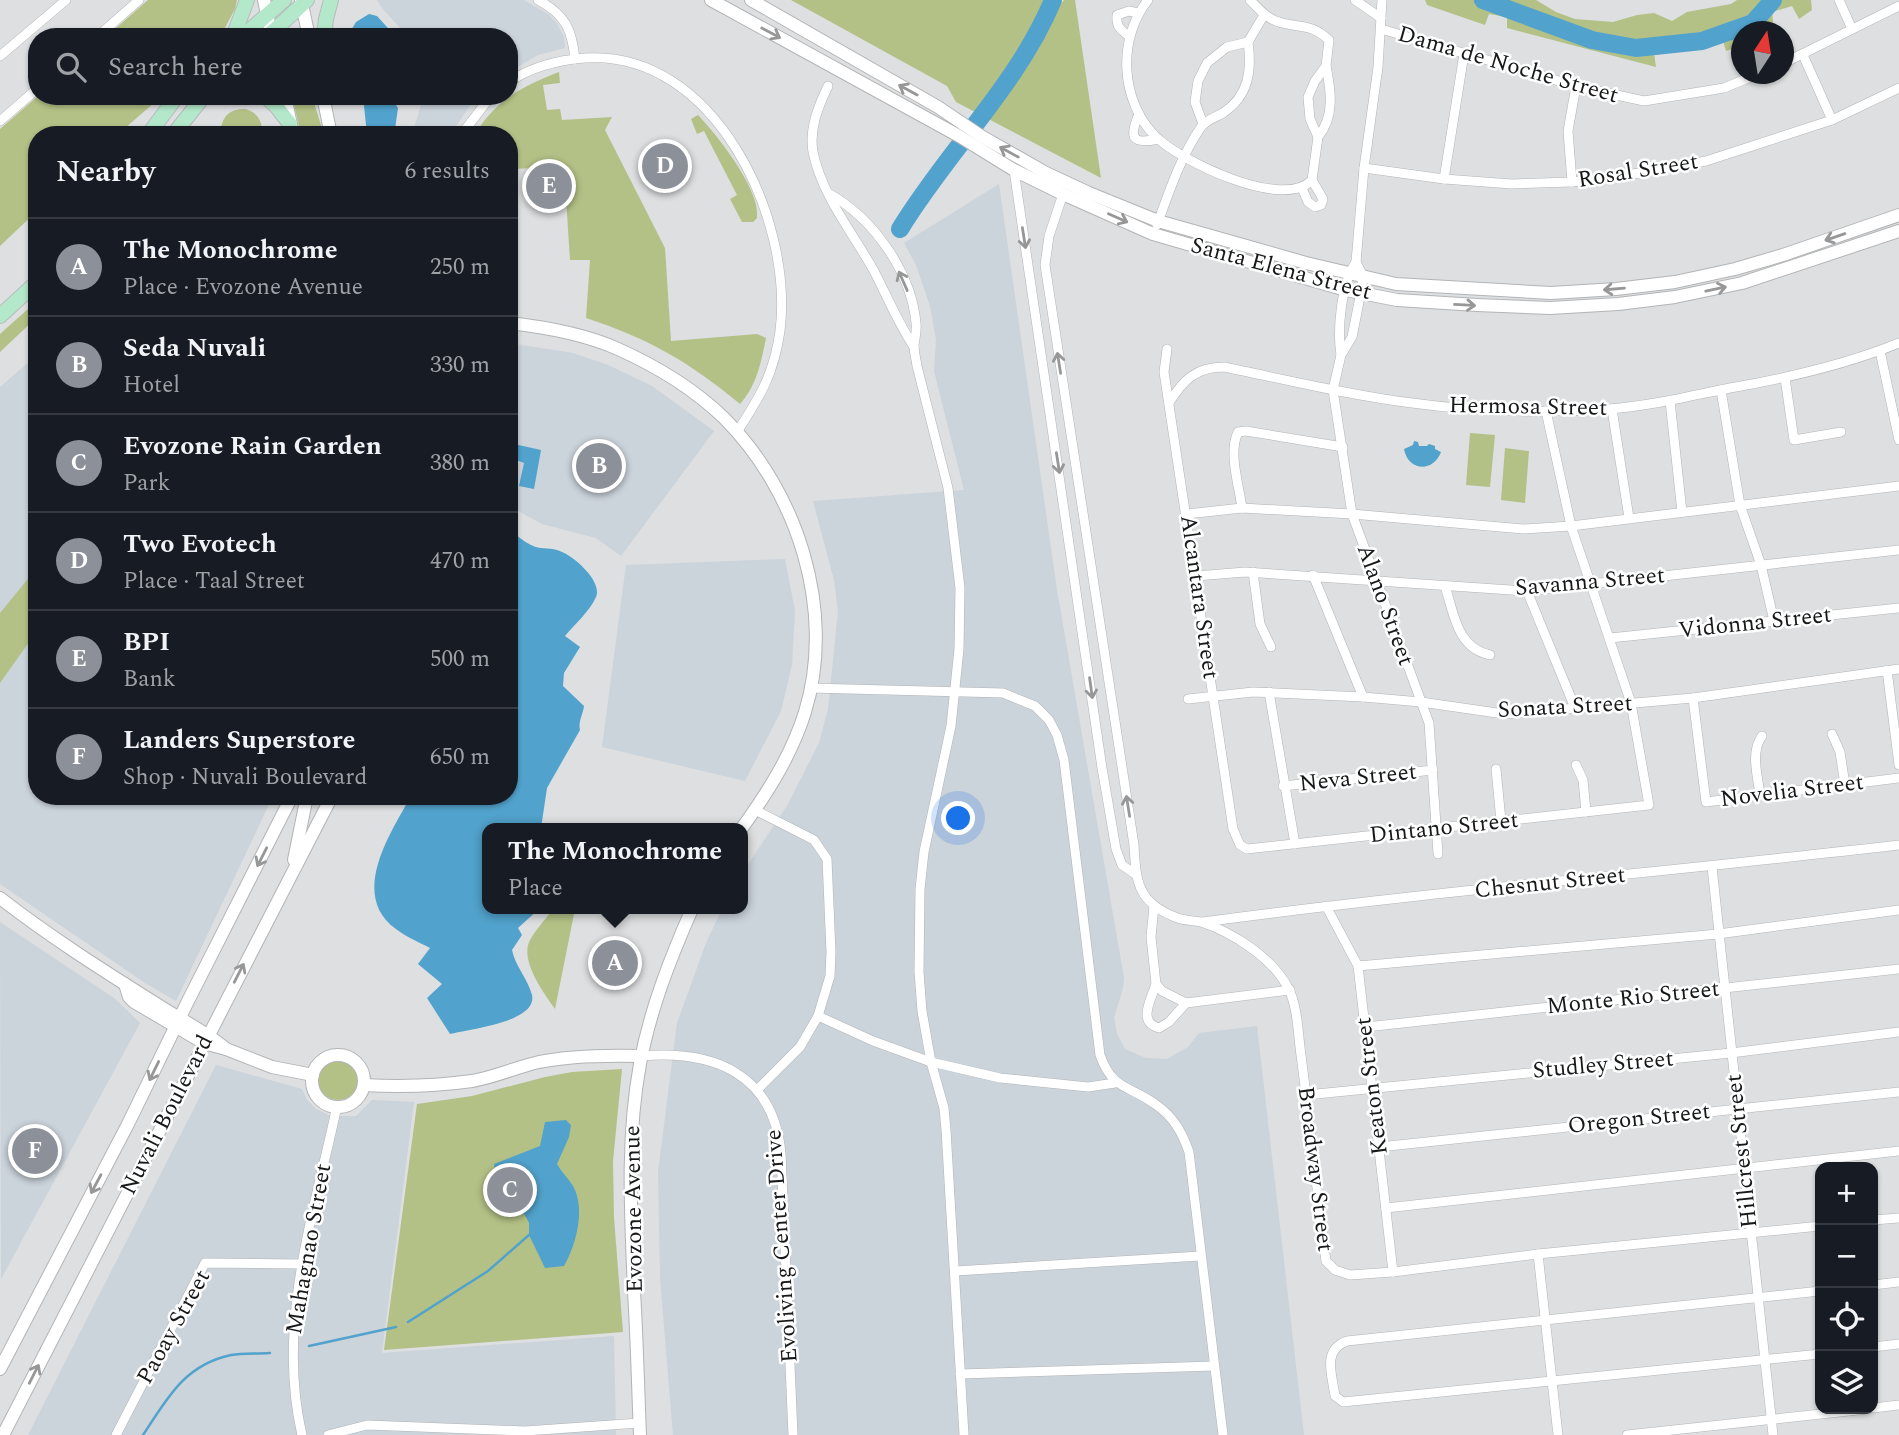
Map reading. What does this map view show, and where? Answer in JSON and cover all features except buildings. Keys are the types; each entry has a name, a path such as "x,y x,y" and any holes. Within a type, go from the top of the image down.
{"main road":[{"path":"236,28 247,0"},
{"path":"252,28 284,0"},
{"path":"325,28 331,0"},
{"path":"277,28 303,2"},
{"path":"155,126 170,105"},
{"path":"180,126 197,105"},
{"path":"275,105 289,126"},
{"path":"0,316 28,290"}],"street":[{"path":"33,28 66,0"},
{"path":"107,28 139,0"},
{"path":"264,0 269,28"},
{"path":"538,0 569,27 575,59"},
{"name":"Santa Elena Street","path":"711,0 971,137 1156,228 1306,263 1352,267 1363,276 1396,284 1551,293 1675,282 1735,270 1783,256 1899,215"},
{"name":"Santa Elena Street","path":"751,0 939,107 971,137 1014,170 1063,194 1156,228 1346,290 1423,302 1550,308 1652,300 1742,283 1899,231"},
{"path":"1148,0 1138,13 1126,51 1128,74 1139,114 1158,139 1212,171 1243,184 1281,191 1302,188 1312,180"},
{"path":"1250,0 1264,15 1280,23 1309,27 1329,40 1326,66 1331,98 1329,116 1318,137 1312,180 1323,199 1321,205 1315,207 1308,202 1302,188"},
{"path":"1355,0 1381,18"},
{"path":"1341,355 1338,334 1352,267 1378,67 1382,0"},
{"path":"1839,0 1852,29"},
{"path":"303,2 307,28"},
{"path":"1794,59 1899,6"},
{"path":"1129,36 1116,22 1117,15 1122,11 1138,13"},
{"path":"1156,228 1185,156 1203,124 1231,107 1244,93 1250,67 1248,42 1264,15"},
{"name":"Dama de Noche Street","path":"1381,29 1576,86 1644,101 1724,88 1734,84"},
{"path":"0,56 28,32"},
{"path":"1203,124 1195,102 1198,81 1207,63 1227,47 1248,42"},
{"path":"1444,179 1464,54"},
{"path":"1803,55 1832,120"},
{"path":"518,78 549,64 575,59 595,58 634,64 652,70 676,85 715,121 729,138 753,178 770,222 777,251 780,283 780,330 773,364 762,394 737,432"},
{"path":"1318,137 1310,120 1308,97 1314,80 1326,66"},
{"path":"828,86 813,122 813,151 833,204 861,248 914,347 948,488 955,531 960,607 955,691 951,726 924,852 920,889 919,972 931,1062 942,1098 946,1130 964,1435"},
{"path":"1572,182 1568,131 1576,86"},
{"name":"Rosal Street","path":"1364,168 1444,179 1512,184 1572,182 1706,161 1832,120 1899,88"},
{"path":"0,121 28,97"},
{"path":"287,105 291,126"},
{"path":"325,105 329,126"},
{"path":"468,126 484,105"},
{"path":"1139,114 1132,130 1133,137 1144,142 1158,139"},
{"path":"1014,170 1102,768 1116,849 1122,865 1135,874"},
{"path":"828,193 842,201 869,225 890,253 912,302 916,324 914,347"},
{"path":"1063,194 1049,236 1045,265 1095,578 1134,845 1135,874 1143,895 1154,906 1176,918 1201,922 1244,943 1278,972 1290,989 1186,1003 1156,984"},
{"path":"1341,355 1352,337 1363,276"},
{"path":"518,325 574,335 615,348 683,386 723,417 737,432 775,487 799,536 810,577 815,614 814,660 810,688 805,712 793,743 771,785 746,823"},
{"name":"Hermosa Street","path":"1168,403 1185,379 1211,367 1224,367 1413,404 1546,411 1612,409 1670,401 1785,378 1899,343"},
{"name":"Alcantara Street","path":"1167,349 1164,372 1168,403 1233,830 1240,845"},
{"path":"1880,351 1899,440"},
{"name":"Alano Street","path":"1341,355 1333,390 1352,514 1429,723 1438,854"},
{"path":"1785,378 1794,440 1841,432"},
{"path":"1721,390 1740,505 1761,565 1774,621"},
{"path":"1670,401 1682,512"},
{"path":"1612,409 1629,519"},
{"path":"1546,411 1571,526 1632,703"},
{"path":"1242,508 1234,451 1238,432 1246,430 1343,447"},
{"path":"1187,514 1242,508 1352,514 1523,529 1571,526 1899,486"},
{"name":"Savanna Street","path":"1196,576 1253,572 1527,591 1899,550"},
{"path":"1253,572 1260,624 1271,647"},
{"path":"1313,575 1363,697"},
{"path":"1076,580 1095,578"},
{"path":"1445,586 1462,638 1476,650 1490,655"},
{"path":"1527,591 1575,708"},
{"name":"Vidonna Street","path":"1610,638 1899,608"},
{"name":"Sonata Street","path":"1188,699 1239,692 1269,692 1421,702 1504,714 1693,698 1899,669"},
{"path":"1887,670 1899,765"},
{"path":"810,688 1003,693 1035,706 1049,720 1065,760 1096,1035 1104,1065 1115,1083 1154,1103 1171,1117 1183,1135 1189,1152 1223,1435"},
{"path":"1269,692 1295,844"},
{"name":"Novelia Street","path":"1693,698 1706,802 1899,778"},
{"name":"Dintano Street","path":"1240,845 1256,850 1649,805 1632,703"},
{"path":"1832,734 1840,752 1845,785"},
{"path":"1760,795 1755,752 1762,736"},
{"path":"1576,765 1583,780 1586,812"},
{"path":"1496,769 1502,821"},
{"name":"Neva Street","path":"1283,786 1433,770"},
{"name":"Nuvali Boulevard","path":"0,1369 128,1124 287,805"},
{"path":"291,874 305,805"},
{"name":"Nuvali Boulevard","path":"3,1435 327,805"},
{"path":"755,810 814,840 827,859 831,952 830,976 818,1016 800,1047 757,1090"},
{"name":"Chesnut Street","path":"1201,922 1326,906 1899,845"},
{"name":"Hillcrest Street","path":"1712,866 1773,1435"},
{"path":"0,898 27,920 125,984 177,1023 226,1049 272,1067 313,1074"},
{"path":"1154,906 1151,937 1156,984 1145,1017 1147,1022 1159,1028 1169,1022 1186,1003"},
{"name":"Keaton Street","path":"1326,906 1357,966 1393,1272"},
{"path":"1357,966 1718,934 1899,910"},
{"name":"Evozone Avenue","path":"640,1429 629,1179 634,1107 642,1056 662,984 690,914"},
{"name":"Monte Rio Street","path":"1366,1027 1899,969"},
{"name":"Broadway Street","path":"1290,989 1326,1261 1335,1270 1350,1275 1393,1272 1538,1254 1815,1227"},
{"path":"818,1016 873,1041 931,1062 1000,1078 1088,1087 1115,1083"},
{"name":"Studley Street","path":"1306,1095 1731,1053 1899,1032"},
{"path":"342,1055 361,1067 364,1085 354,1102 341,1107 326,1104 319,1099 312,1083 313,1074 322,1060 342,1055"},
{"name":"Evoliving Center Drive","path":"364,1085 447,1084 570,1057 683,1055 710,1059 731,1069 757,1090 772,1114 780,1140 793,1435"},
{"name":"Oregon Street","path":"1379,1147 1899,1092"},
{"name":"Mahagnao Street","path":"302,1435 293,1387 295,1305 337,1106"},
{"path":"1386,1208 1899,1151"},
{"path":"1878,1220 1899,1218"},
{"path":"1538,1254 1558,1435"},
{"path":"955,1271 1200,1256"},
{"name":"Paoay Street","path":"116,1435 205,1263 302,1264"},
{"path":"1878,1284 1899,1282"},
{"path":"1815,1292 1347,1341 1337,1345 1330,1355 1335,1396 1343,1402 1815,1355"},
{"path":"1878,1346 1899,1344"},
{"path":"960,1374 1214,1366"},
{"path":"1878,1407 1899,1405"},
{"path":"1627,1435 1819,1414"},
{"path":"328,1435 367,1425 525,1432 640,1429"}],"shaded area":[{"path":"377,0 524,0 556,22 564,37 565,48 538,55 518,67 518,28 400,28"},
{"path":"421,105 470,105 456,126 415,126"},
{"path":"999,184 1057,590 1124,978 1114,1018 1117,1034 1125,1049 1146,1058 1167,1059 1188,1047 1199,1033 1257,1026 1304,1435 673,1435 660,1278 658,1172 677,1023 706,943 720,914 748,914 748,864 788,804 819,743 828,709 838,612 834,580 813,501 964,490 934,371 936,340 930,306 916,265 904,243"},
{"path":"518,344 573,353 608,365 652,386 714,431 621,556 596,538 542,524 520,512"},
{"path":"28,363 28,805 269,805 176,1001 145,983 0,884 0,387"},
{"path":"785,559 795,611 792,665 781,711 745,781 602,747 626,565"},
{"path":"0,922 114,998 140,1023 1,1279"},
{"path":"216,1065 302,1089 307,1100 316,1109 331,1116 356,1116 372,1100 414,1102 382,1353 614,1336 616,1435 28,1435"}],"green space":[{"path":"148,0 237,0 225,28 116,28"},
{"path":"791,0 1053,0 1042,28 1064,0 1075,0 1101,178 956,102 947,86"},
{"path":"1425,0 1536,0 1575,19 1613,22 1654,13 1672,21 1687,12 1731,4 1737,0 1811,0 1812,10 1799,19 1792,6 1772,12 1773,21 1731,21 1731,49 1726,51 1723,41 1654,53 1656,67 1507,28 1507,17 1489,14 1485,25 1427,5"},
{"path":"559,72 560,83 543,85 547,110 560,109 562,120 612,117 605,130 665,248 671,341 757,334 766,338 754,381 740,404 668,353 630,334 586,318 590,260 570,260 564,167 518,169 518,126 481,126 500,105 518,105 518,91"},
{"path":"28,105 152,105 127,126 28,126 28,220 0,246 0,129"},
{"path":"294,105 315,105 321,126 299,126"},
{"path":"240,109 254,113 262,126 222,126 230,112"},
{"path":"698,115 726,149 745,178 756,206 757,218 753,222 742,222 730,199 737,195 704,131 697,134 691,119"},
{"path":"28,309 28,326 0,352 0,334"},
{"path":"1470,433 1495,435 1490,487 1466,485"},
{"path":"1505,448 1529,451 1525,503 1501,500"},
{"path":"28,579 28,644 0,683 0,613"},
{"path":"549,914 574,914 555,1009 530,966 527,948 532,936"},
{"path":"338,1060 352,1066 358,1080 352,1094 338,1100 324,1094 318,1080 324,1066"},
{"path":"622,1069 613,1161 614,1218 623,1332 384,1350 417,1104 472,1096 572,1072"}],"water":[{"path":"369,14 377,16 388,28 352,28 356,22"},
{"path":"364,105 396,105 398,108 395,126 366,126"},
{"path":"1414,441 1418,442 1419,446 1435,446 1435,449 1441,452 1437,459 1421,467 1410,462 1404,449 1413,445"},
{"path":"518,445 541,450 534,489 519,486 524,463 518,461"},
{"path":"518,536 531,545 557,550 570,557 591,576 597,591 586,613 565,636 580,647 564,673 563,686 584,706 580,730 547,788 542,823 482,823 482,914 533,914 518,928 522,935 512,950 532,995 531,1004 524,1012 500,1023 450,1034 427,998 442,984 418,964 430,948 396,929 382,915 376,899 378,864 406,805 518,805"},
{"path":"566,1120 571,1125 569,1137 557,1164 577,1195 578,1227 564,1266 545,1268 529,1235 529,1223 496,1177 494,1164 540,1146 545,1122"}],"waterway":[{"path":"900,229 1021,61 1053,0"},
{"path":"1483,0 1592,40 1636,48 1702,41 1753,23 1773,0"},
{"path":"408,1322 488,1271 529,1235"},
{"path":"309,1346 396,1327"},
{"path":"143,1435 178,1385 201,1367 231,1355 270,1353"}],"place":[{"name":"Two Evotech","path":"665,166"},
{"name":"BPI","path":"549,186"},
{"name":"Seda Nuvali","path":"599,466"},
{"name":"The Monochrome","path":"615,963"},
{"name":"Landers Superstore","path":"35,1151"},
{"name":"Evozone Rain Garden","path":"510,1190"}]}
